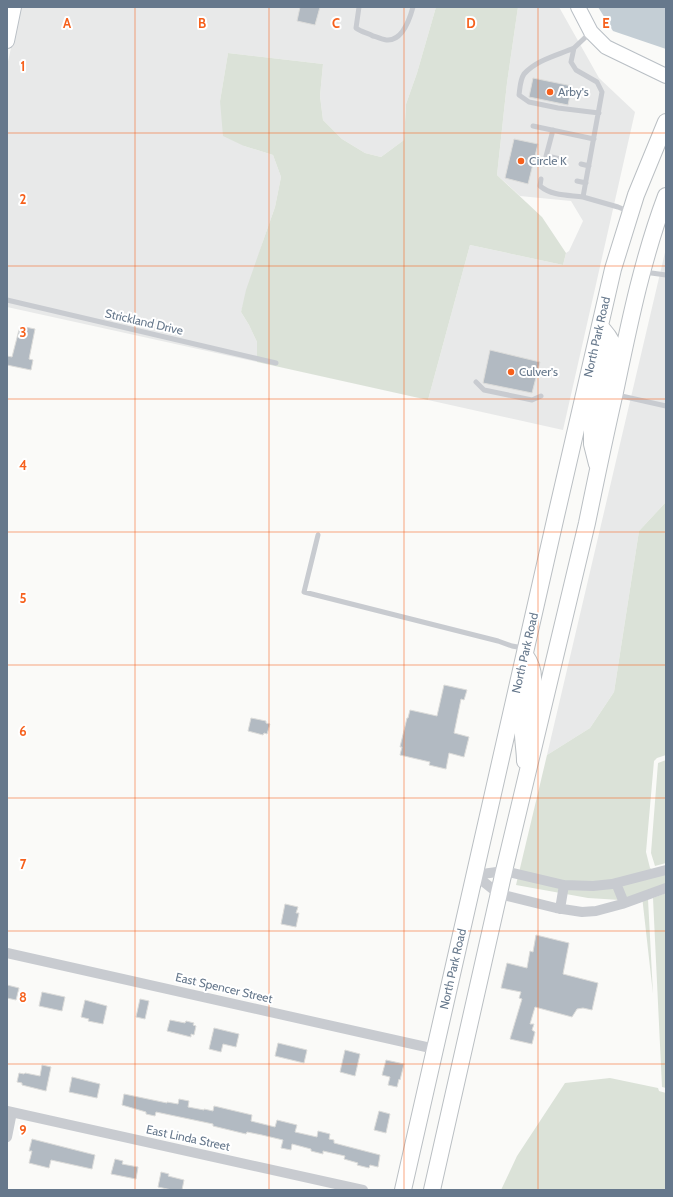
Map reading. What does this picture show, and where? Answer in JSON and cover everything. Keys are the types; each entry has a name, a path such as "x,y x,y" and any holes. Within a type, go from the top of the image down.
{"main road":[{"name":"North Park Road","path":"403,1190 613,269 630,212 666,122"},
{"path":"432,1190 504,871 586,531 632,308 641,272 666,196"},
{"path":"598,467 592,444 592,424 611,341 600,326"},
{"path":"526,652 531,664 534,681 523,726 526,778"}],"street":[{"path":"7,41 14,7"},
{"path":"578,7 591,32 606,47 666,76"},
{"path":"475,875 504,871 564,885 593,886 616,883 666,870"},
{"path":"475,875 499,894 560,909 582,912 596,911 666,888"},
{"path":"616,883 624,903"},
{"path":"560,909 564,885"},
{"name":"East Spencer Street","path":"7,953 435,1049"},
{"path":"7,1137 10,1112"},
{"name":"East Linda Street","path":"10,1112 363,1190"}],"lane":[{"path":"358,7 356,28 379,38 389,40 393,39 402,31 410,17 413,7"},
{"path":"591,32 574,48 538,62 524,75 520,83 519,95 529,102 536,104 599,113"},
{"path":"574,48 571,62 576,70 597,82 602,92 583,197"},
{"path":"532,126 594,139"},
{"path":"544,164 553,130"},
{"path":"547,156 560,159"},
{"path":"581,164 589,166"},
{"path":"541,179 540,186 546,191 583,197 630,212"},
{"path":"577,181 586,182"},
{"path":"641,272 666,275"},
{"name":"Strickland Drive","path":"7,300 276,363"},
{"path":"476,382 484,390 532,400 541,396"},
{"path":"614,394 666,406"},
{"path":"318,534 304,592 498,641 526,652"}],"shaded area":[{"path":"20,7 436,7 417,73 406,104 404,140 381,157 365,153 342,139 323,120 320,96 323,64 228,53 220,101 244,146 273,155 281,177 275,207 241,312 257,342 257,362 7,307 7,66"},
{"path":"436,7 518,7 507,83 497,175 542,217 566,253 563,265 470,245 428,400 257,362 257,342 241,312 246,290 275,207 281,177 273,155 244,146 223,136 220,101 228,53 323,64 320,96 323,120 342,139 365,153 381,157 404,140 406,104 417,73"},
{"path":"518,7 559,7 599,78 635,112 563,430 428,400 470,245 563,265 566,253 569,251 583,221 571,201 520,196 497,175 507,83"},
{"path":"598,7 666,7 666,49 613,31"},
{"path":"666,248 666,502 639,531 614,692 590,728 547,755"},
{"path":"666,502 666,755 657,758 654,761 646,852 650,868 653,870 666,868 666,888 648,899 653,994 642,896 620,900 588,898 516,885 547,755 590,728 614,692 639,531"},
{"path":"666,760 666,863 655,866 651,853 658,763"},
{"path":"666,893 666,1088 662,1087 653,898"},
{"path":"610,1078 658,1088 659,1091 666,1093 666,1190 501,1190 517,1156 565,1083"}],"building":[{"path":"300,7 320,7 315,25 297,21"},
{"name":"Arby's","path":"533,78 572,86 568,105 529,97"},
{"name":"Circle K","path":"514,139 538,144 528,184 505,178"},
{"path":"20,326 35,329 29,359 33,360 31,370 7,365 7,356 12,357"},
{"name":"Culver's","path":"490,350 540,362 532,393 483,383"},
{"path":"444,685 467,690 464,700 461,699 454,733 469,737 464,757 449,753 446,769 429,765 430,762 400,755 402,747 400,747 410,710 437,716"},
{"path":"251,718 266,721 266,723 270,724 267,734 264,733 263,735 248,731"},
{"path":"285,904 298,907 296,913 299,913 296,927 281,924"},
{"path":"536,935 569,943 563,974 598,983 592,1010 583,1008 577,1009 572,1017 535,1007 530,1024 534,1024 532,1030 535,1032 532,1044 510,1039 522,999 519,998 521,992 501,988 507,963 527,968 530,951 533,952"},
{"path":"7,985 19,988 16,1000 7,998"},
{"path":"42,992 65,997 62,1011 39,1006"},
{"path":"140,999 149,1001 145,1019 136,1017"},
{"path":"85,1000 107,1006 103,1024 88,1021 89,1019 81,1017"},
{"path":"170,1020 194,1023 193,1025 196,1026 194,1035 191,1034 191,1037 167,1031"},
{"path":"214,1028 239,1034 236,1047 223,1044 221,1052 209,1049"},
{"path":"278,1043 307,1050 304,1063 275,1056"},
{"path":"345,1050 360,1054 355,1076 340,1072"},
{"path":"386,1060 404,1064 397,1087 388,1085 390,1077 382,1075"},
{"path":"42,1065 51,1067 46,1091 22,1085 22,1083 17,1082 19,1073 40,1076"},
{"path":"72,1077 100,1084 97,1098 69,1092"},
{"path":"124,1094 178,1104 179,1099 189,1101 188,1107 213,1111 214,1106 252,1115 251,1121 275,1127 277,1120 297,1125 295,1132 317,1137 318,1131 330,1134 329,1139 334,1140 334,1143 380,1155 378,1167 370,1165 369,1168 357,1165 358,1163 344,1159 345,1156 323,1151 323,1154 292,1144 291,1150 281,1148 283,1140 262,1135 247,1132 246,1134 213,1126 213,1124 156,1112 155,1116 146,1114 146,1112 122,1105"},
{"path":"379,1111 390,1114 386,1133 374,1130"},
{"path":"32,1139 95,1155 92,1169 51,1160 49,1168 29,1163 32,1151 29,1151"},
{"path":"115,1159 123,1161 122,1164 138,1167 136,1179 111,1174"},
{"path":"161,1172 169,1174 168,1176 184,1180 182,1190 172,1190 158,1187"}],"place":[{"name":"Arby's","path":"550,92"},
{"name":"Circle K","path":"521,161"},
{"name":"Culver's","path":"511,372"}]}
